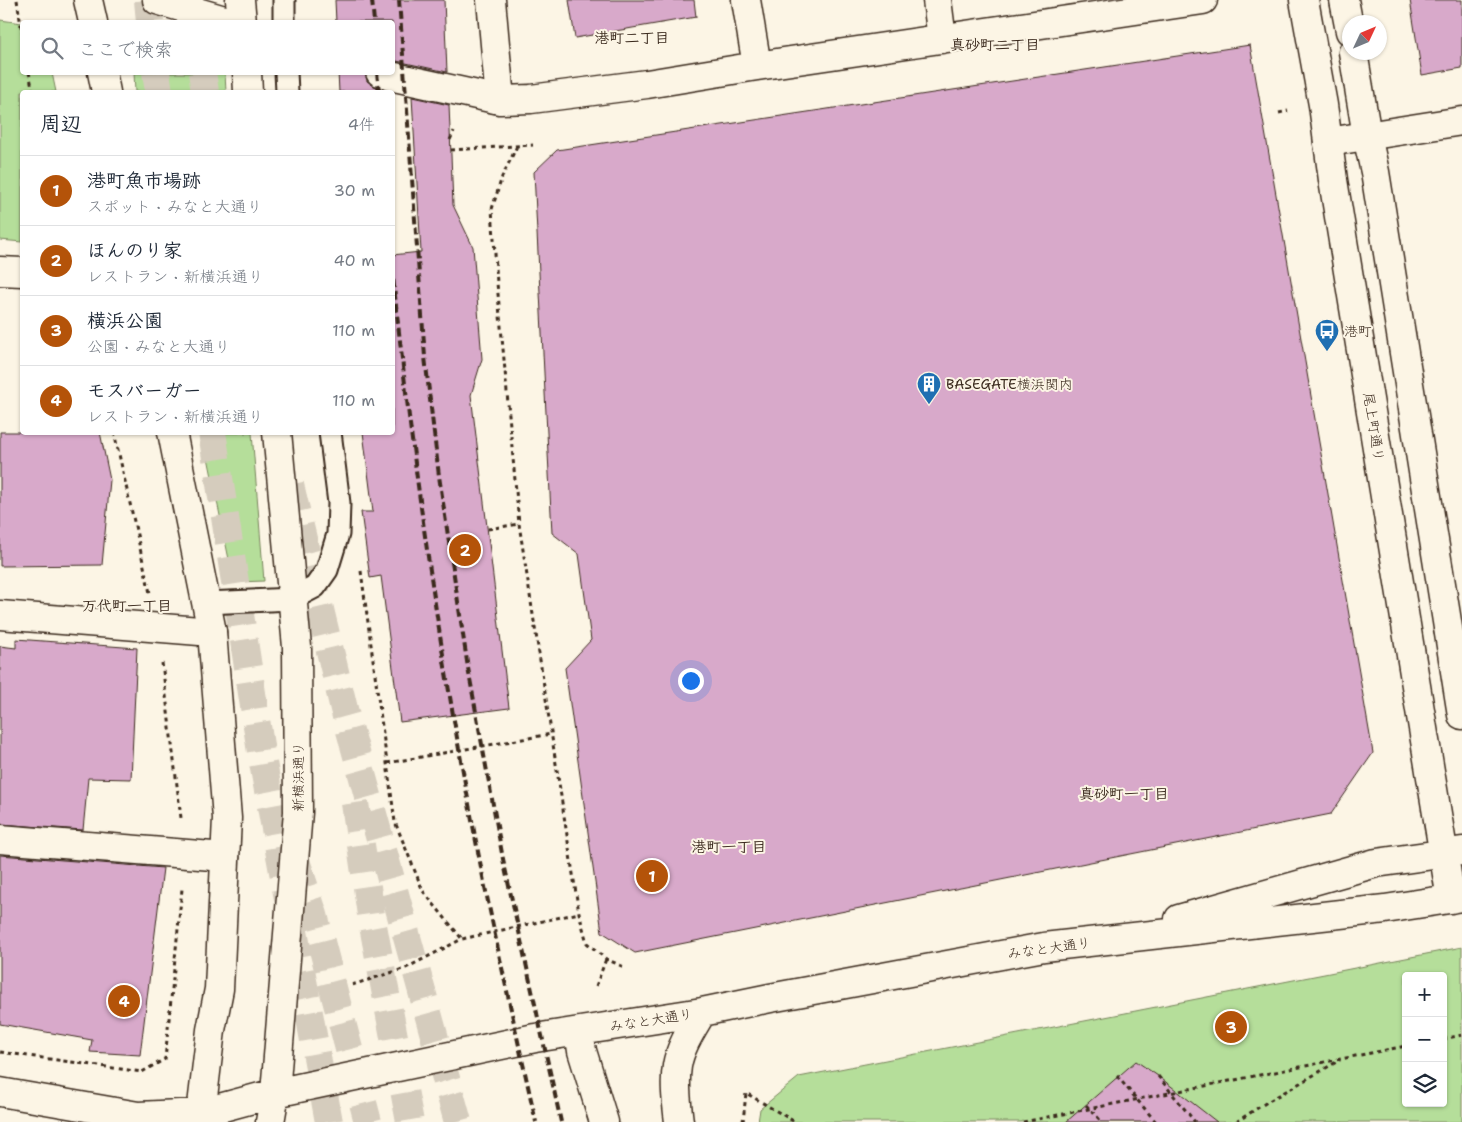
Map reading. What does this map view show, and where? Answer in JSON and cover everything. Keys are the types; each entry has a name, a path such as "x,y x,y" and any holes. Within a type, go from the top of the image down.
{"street":[{"path":"88,0 92,20"},
{"path":"157,0 224,20"},
{"path":"240,0 242,20"},
{"path":"491,0 500,100"},
{"path":"746,0 756,66"},
{"path":"937,0 942,39"},
{"path":"388,75 500,100 531,99 600,91 942,39 1112,7 1203,0"},
{"name":"尾上町通り","path":"1304,0 1452,853 1456,898"},
{"path":"1344,0 1347,15"},
{"path":"1354,60 1377,182 1462,715"},
{"path":"103,75 106,90"},
{"path":"246,75 248,90"},
{"path":"1328,142 1462,121"},
{"path":"0,271 20,272"},
{"path":"173,435 212,632 227,818 219,989 211,1030 200,1117"},
{"name":"新横浜通り","path":"270,1122 275,1093 298,812 297,647 277,435"},
{"path":"0,615 212,632"},
{"path":"0,839 225,857"},
{"name":"みなと大通り","path":"1103,940 1376,863 1452,853"},
{"name":"みなと大通り","path":"0,1092 138,1116 200,1117 275,1093 535,1038 702,1012 1044,948 1385,909 1456,898"},
{"path":"679,1122 676,1098 677,1066 686,1040 702,1012"},
{"path":"579,1031 582,1051 604,1122"}],"lane":[{"path":"284,0 284,20"},
{"path":"286,75 287,90"},
{"path":"206,603 292,599 315,587 327,570 338,534 339,503 330,435"}],"path":[{"path":"17,0 20,20"},
{"path":"30,75 33,90"},
{"path":"450,140 454,131"},
{"path":"517,146 502,177 492,209 519,524 579,914 587,943 606,959 624,967"},
{"path":"451,150 533,146"},
{"path":"0,1052 142,1072 165,1059 185,854 157,627 115,435"},
{"path":"488,528 519,524"},
{"path":"360,567 395,822 423,891 462,939"},
{"path":"387,763 552,734"},
{"path":"352,985 406,968 462,939 579,914"},
{"path":"596,986 606,959"},
{"path":"1447,1038 1462,1035"},
{"path":"1023,1122 1402,1047"},
{"path":"1236,1122 1267,1102 1343,1059"},
{"path":"1117,1076 1156,1122"},
{"path":"1158,1076 1195,1122"},
{"path":"744,1122 746,1093 795,1122"},
{"path":"1086,1105 1102,1122"}],"green space":[{"path":"0,20 20,23 20,75 52,75 56,90 20,90 20,242 0,240"},
{"path":"134,75 225,75 226,90 135,90"},
{"path":"203,435 252,435 264,581 238,582 232,574"},
{"path":"1462,947 1462,1122 758,1122 760,1109 799,1077"}],"building":[{"path":"335,0 444,0 447,72 395,61 395,20 336,20"},
{"path":"569,0 694,0 696,17 575,38"},
{"path":"1410,0 1462,0 1462,68 1422,75"},
{"name":"BASEGATE横浜関内","path":"1250,45 1373,753 1331,814 635,953 602,932 565,668 591,640 579,554 552,533 534,172 557,150"},
{"path":"338,75 366,75 367,81 374,86 386,90 339,90"},
{"path":"412,97 449,105 453,205 473,247 482,359 471,395 509,708 400,722 381,576 370,578 361,512 373,512 363,435 395,435 395,255 421,252"},
{"path":"0,432 20,432 20,435 101,435 110,480 102,565 0,566"},
{"path":"16,639 137,648 131,779 88,778 83,830 0,824 0,646 16,648"},
{"path":"0,855 163,868 140,1055 90,1052 92,1040 0,1024"},
{"path":"1136,1061 1158,1076 1217,1122 1066,1122"}],"tunnel":[{"path":"148,0 150,20"},
{"path":"156,75 159,90"},
{"path":"202,75 205,90"},
{"path":"212,435 261,752 329,1122"},
{"path":"290,485 344,709 458,1122"},
{"path":"355,803 371,915 410,1122"},
{"path":"296,861 314,915 368,1122"}],"railway":[{"path":"372,0 374,20"},
{"path":"399,0 425,357 439,476 468,668 503,859 561,1122"},
{"path":"377,75 379,90"},
{"path":"395,296 409,419 441,643 487,899 536,1122"}],"place":[{"name":"港町","path":"1327,352"},
{"name":"BASEGATE横浜関内","path":"929,405"},
{"name":"ほんのり家","path":"465,550"},
{"name":"港町魚市場跡","path":"652,876"},
{"name":"モスバーガー","path":"124,1001"},
{"name":"横浜公園","path":"1231,1027"}],"district":[{"name":"港町二丁目","path":"632,38"},
{"name":"真砂町二丁目","path":"995,45"},
{"name":"万代町一丁目","path":"127,606"},
{"name":"真砂町一丁目","path":"1124,794"},
{"name":"港町一丁目","path":"729,847"}]}
